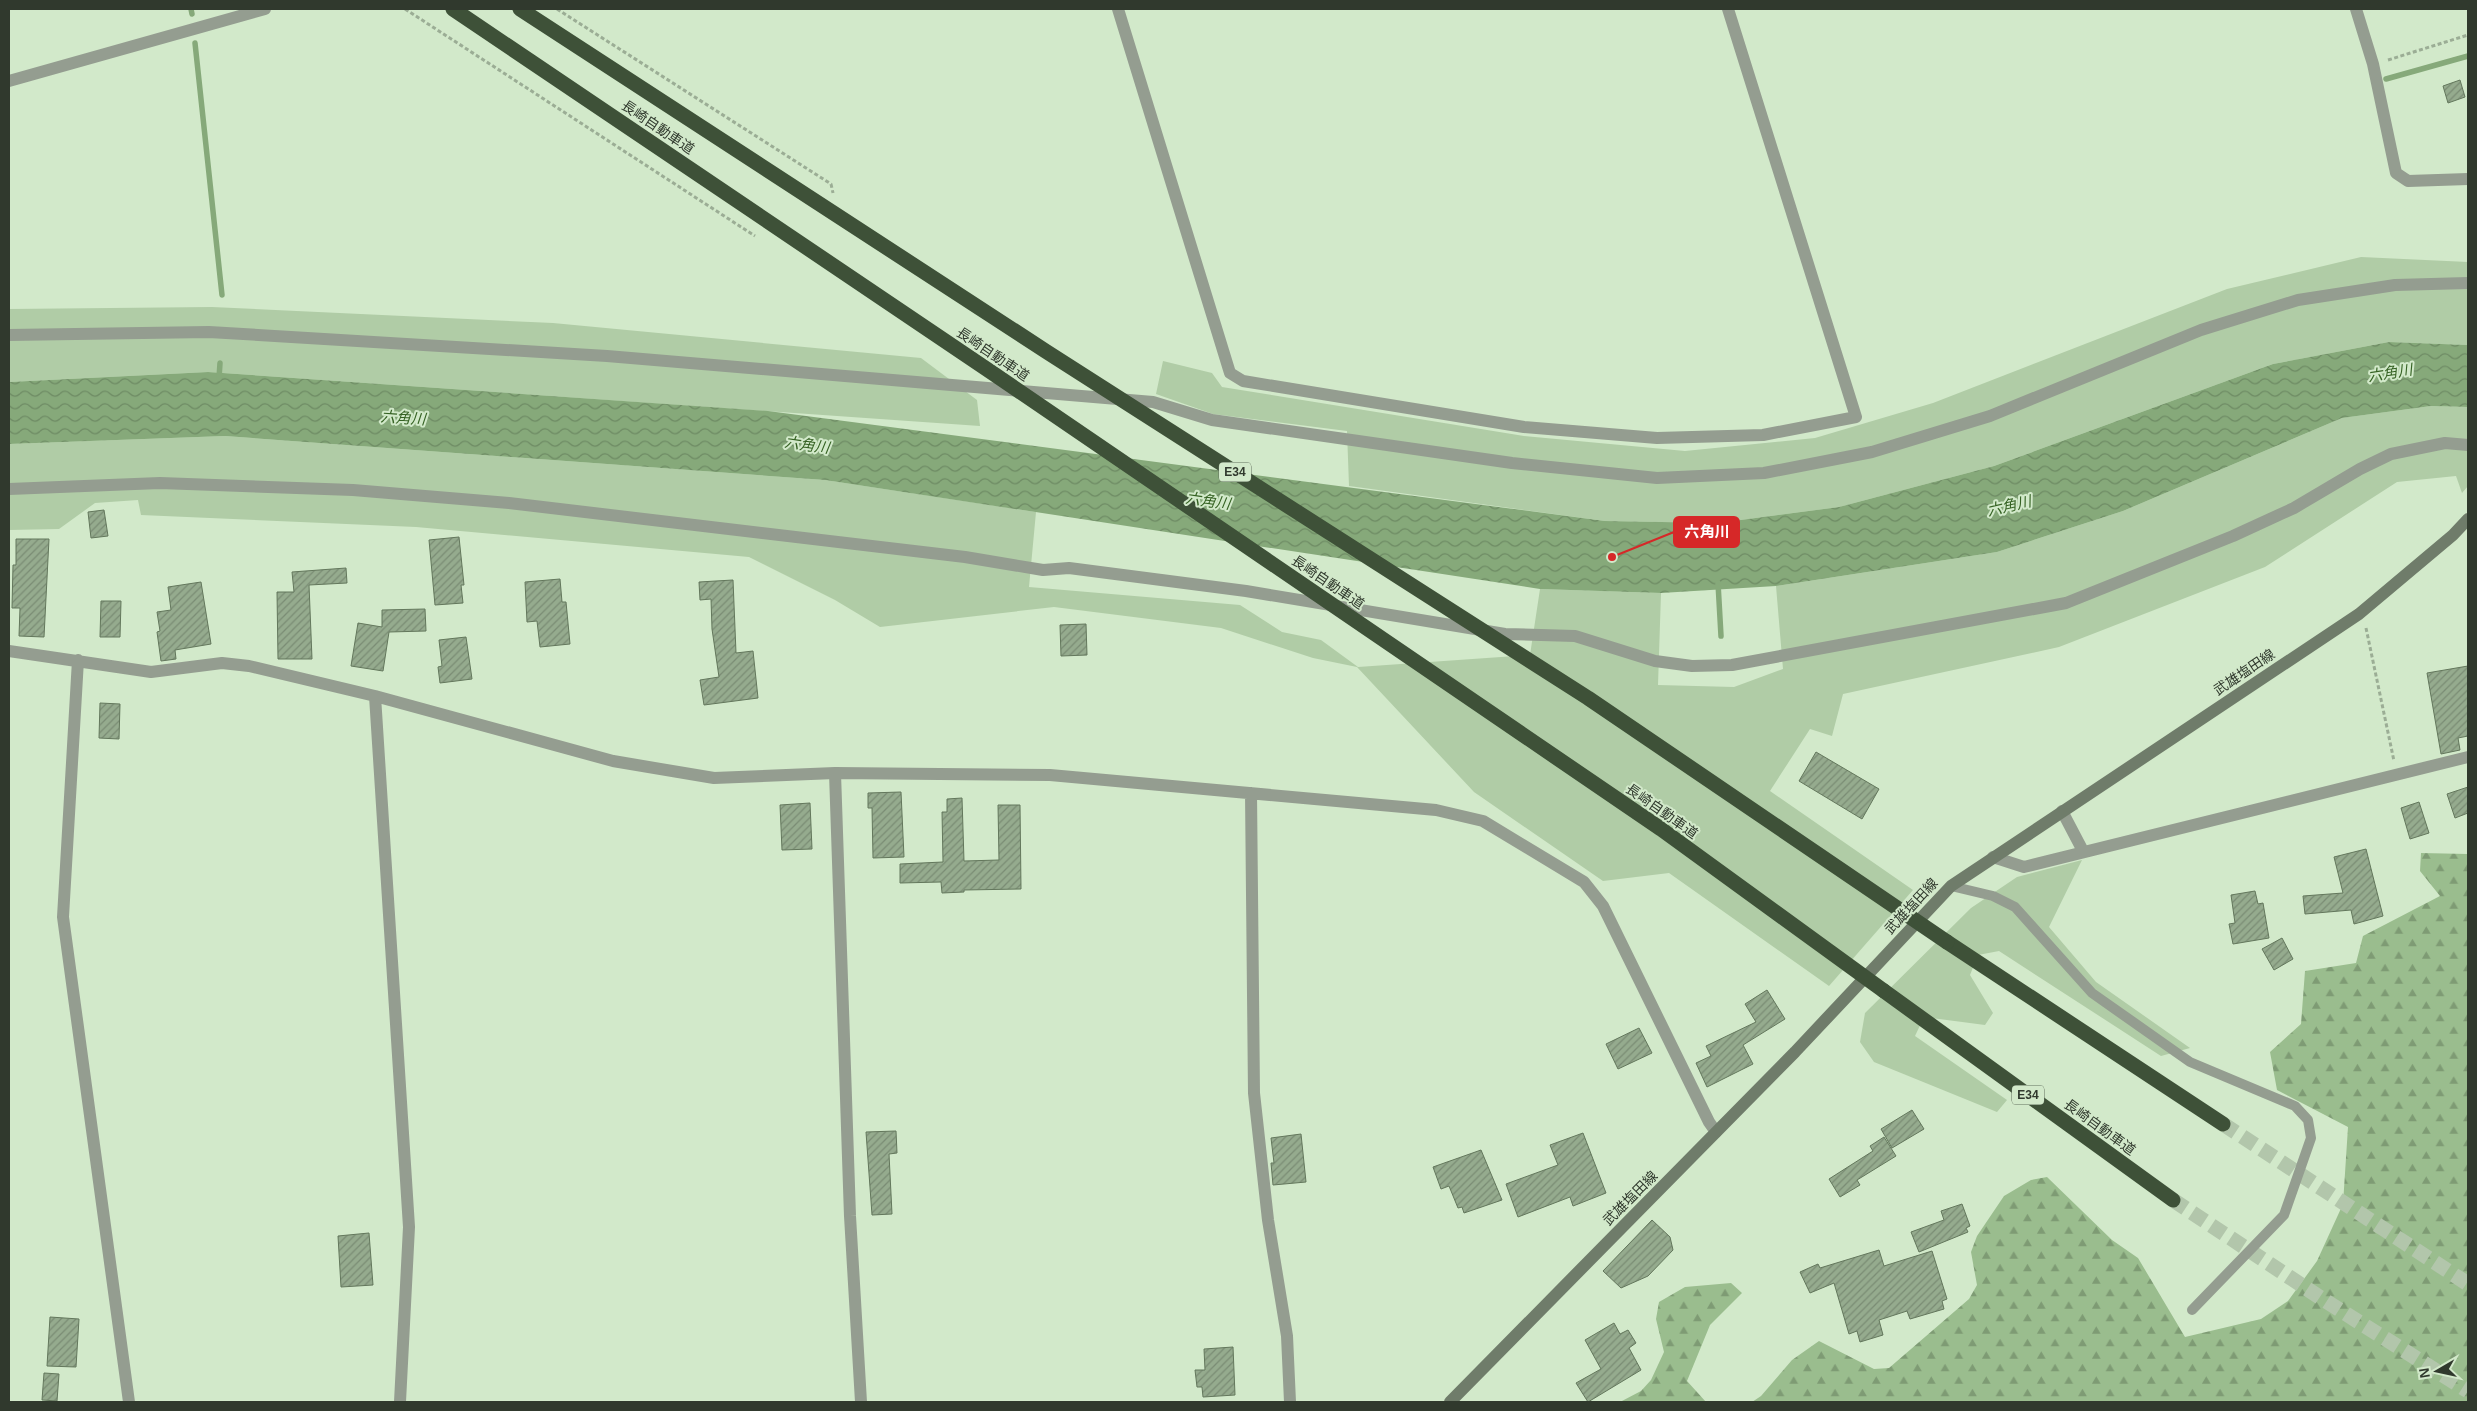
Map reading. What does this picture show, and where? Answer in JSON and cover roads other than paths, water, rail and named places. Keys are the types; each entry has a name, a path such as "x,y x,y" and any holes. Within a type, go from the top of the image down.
{"highway":[{"name":"長崎自動車道","path":"452,9 994,374 1661,829 2173,1200"},
{"name":"長崎自動車道","path":"520,9 1056,358 1588,698 1947,942 2223,1124"}],"main road":[{"name":"武雄塩田線","path":"1450,1402 1716,1132 1951,886 2359,614 2453,535 2468,519"}],"street":[{"path":"9,81 265,9"},
{"path":"1118,9 1230,373 1243,381 1524,427 1657,438 1763,435 1856,417 1728,9"},
{"path":"2356,9 2373,64 2396,173 2408,181 2468,179"},
{"path":"9,335 209,332 607,356 1153,402 1212,420 1512,463 1657,478 1764,473 1872,452 1990,416 2201,330 2298,300 2395,285 2468,283"},
{"path":"9,490 160,483 353,490 510,503 965,557 1043,570 1070,568 1246,591 1505,634 1575,636 1655,662 1692,666 1732,665 2066,603 2242,532 2294,508 2360,469 2391,454 2445,443 2468,445"},
{"path":"9,651 152,672 222,664 249,666 375,696 613,761 685,775 714,778 835,773 1050,775 1436,810 1483,821 1584,882 1603,906 1709,1122 1716,1132"},
{"path":"78,660 63,916 129,1402"},
{"path":"375,696 409,1227 400,1402"},
{"path":"1993,857 2024,867 2468,757"},
{"path":"835,773 850,1216 861,1402"},
{"path":"1251,793 1254,1093 1268,1220 1287,1336 1290,1402"},
{"path":"2062,811 2083,851"}],"lane":[{"path":"1951,886 1993,896 2015,907 2092,993 2190,1062 2295,1106 2308,1120 2311,1138 2284,1215 2192,1310"}],"water":[{"path":"2389,342 2468,345 2468,407 2431,406 2342,418 2123,511 1997,552 1776,586 1661,593 1540,589 825,480 225,436 9,444 9,382 208,372 768,411 1605,521 1718,523 1839,507 1994,466 2273,364"}],"waterway":[{"path":"191,9 192,14"},
{"path":"195,43 222,295"},
{"path":"2386,79 2468,56"},
{"path":"219,378 220,363"},
{"path":"1718,583 1721,636"}],"tunnel":[{"path":"2223,1124 2468,1284"},
{"path":"2173,1200 2321,1298 2468,1391"}],"place":[{"name":"六角川","path":"1612,557"}]}
